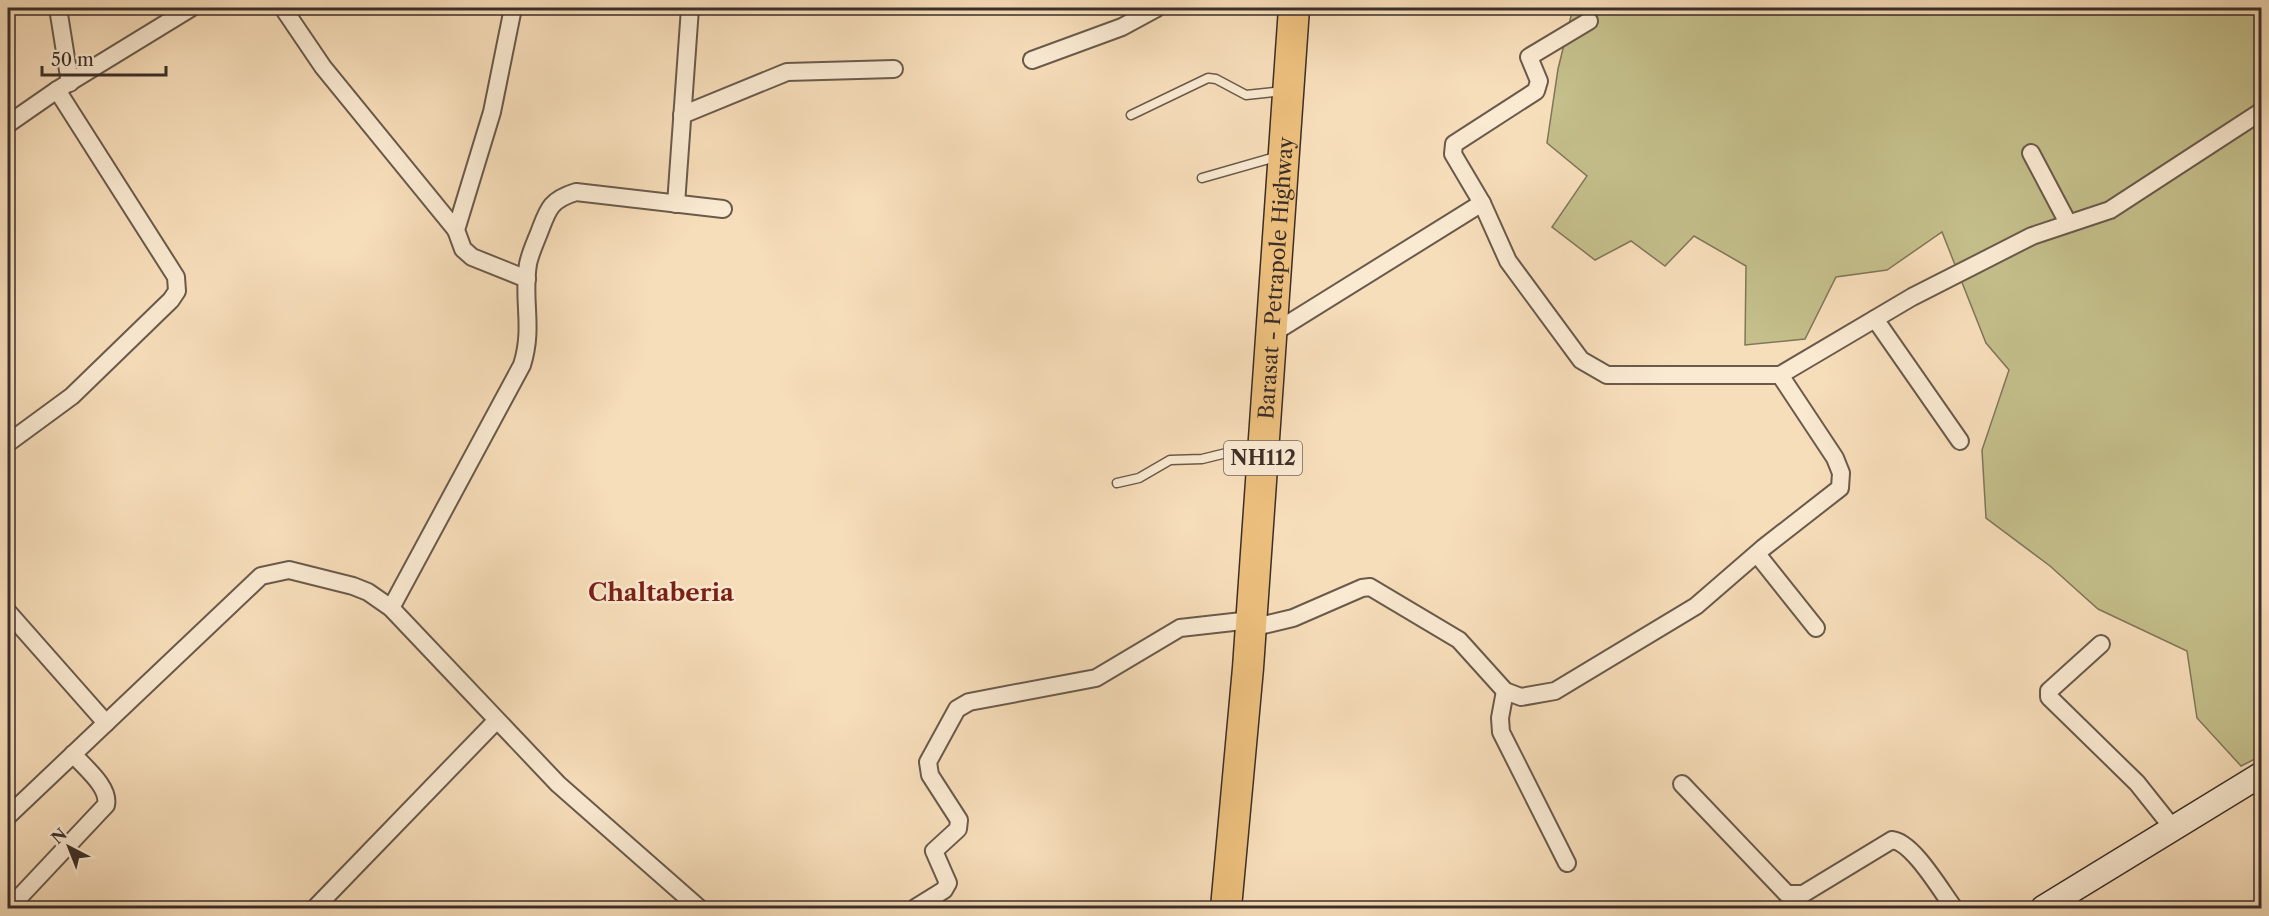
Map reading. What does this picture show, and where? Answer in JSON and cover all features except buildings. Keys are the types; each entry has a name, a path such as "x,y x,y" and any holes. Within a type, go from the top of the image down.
{"highway":[{"name":"Barasat - Petrapole Highway","path":"1226,909 1251,624 1294,8"}],"street":[{"path":"8,443 72,396 171,300 177,291 176,277 63,86 58,8"},
{"path":"8,124 63,86 191,8"},
{"path":"283,8 323,67 456,230 463,249 472,257 527,279"},
{"path":"456,230 492,112 513,8"},
{"path":"676,204 690,8"},
{"path":"1032,60 1122,27 1157,8"},
{"path":"1589,21 1529,57 1539,81 1536,91 1454,144 1453,154 1482,203 1508,261 1581,360 1607,375 1780,375 1875,319 2032,236 2110,210 2123,203 2262,111"},
{"path":"682,115 787,72 894,69"},
{"path":"2031,153 2068,224"},
{"path":"390,608 522,365 530,325 527,279 529,262 549,207 563,196 576,192 723,209"},
{"path":"1270,335 1482,203"},
{"path":"1875,319 1960,441"},
{"path":"915,909 944,890 948,883 934,851 960,824 930,774 928,762 957,709 969,702 1096,678 1180,628 1251,624 1293,618 1362,588 1371,587 1459,640 1505,692 1521,697 1565,687 1696,606 1757,554 1837,492 1842,484 1835,458 1780,375"},
{"path":"1757,554 1816,628"},
{"path":"8,816 261,576 289,570 353,586 390,608 418,634 496,721 558,784 699,909"},
{"path":"8,612 106,723"},
{"path":"2101,644 2049,691 2049,697 2137,783 2172,827"},
{"path":"1505,692 1500,718 1501,732 1567,863"},
{"path":"315,909 496,721"},
{"path":"12,905 106,805 108,798 104,789 73,754"},
{"path":"2043,909 2172,827 2262,774"},
{"path":"1682,784 1787,894 1803,894 1892,840 1909,849 1954,909"}],"lane":[{"path":"1131,115 1208,78 1216,79 1246,94 1288,91"},
{"path":"1202,178 1283,155"},
{"path":"1117,483 1139,478 1170,460 1208,458 1264,444"}],"shaded area":[{"path":"1573,8 2261,8 2261,756 2241,766 2197,718 2187,651 2098,609 2050,566 1986,518 1982,450 2009,370 1986,343 1942,232 1887,270 1836,277 1805,339 1745,345 1746,266 1694,236 1665,266 1631,241 1595,260 1552,227 1587,176 1547,143 1558,69"}],"district":[{"name":"Chaltaberia","path":"661,592"}]}
